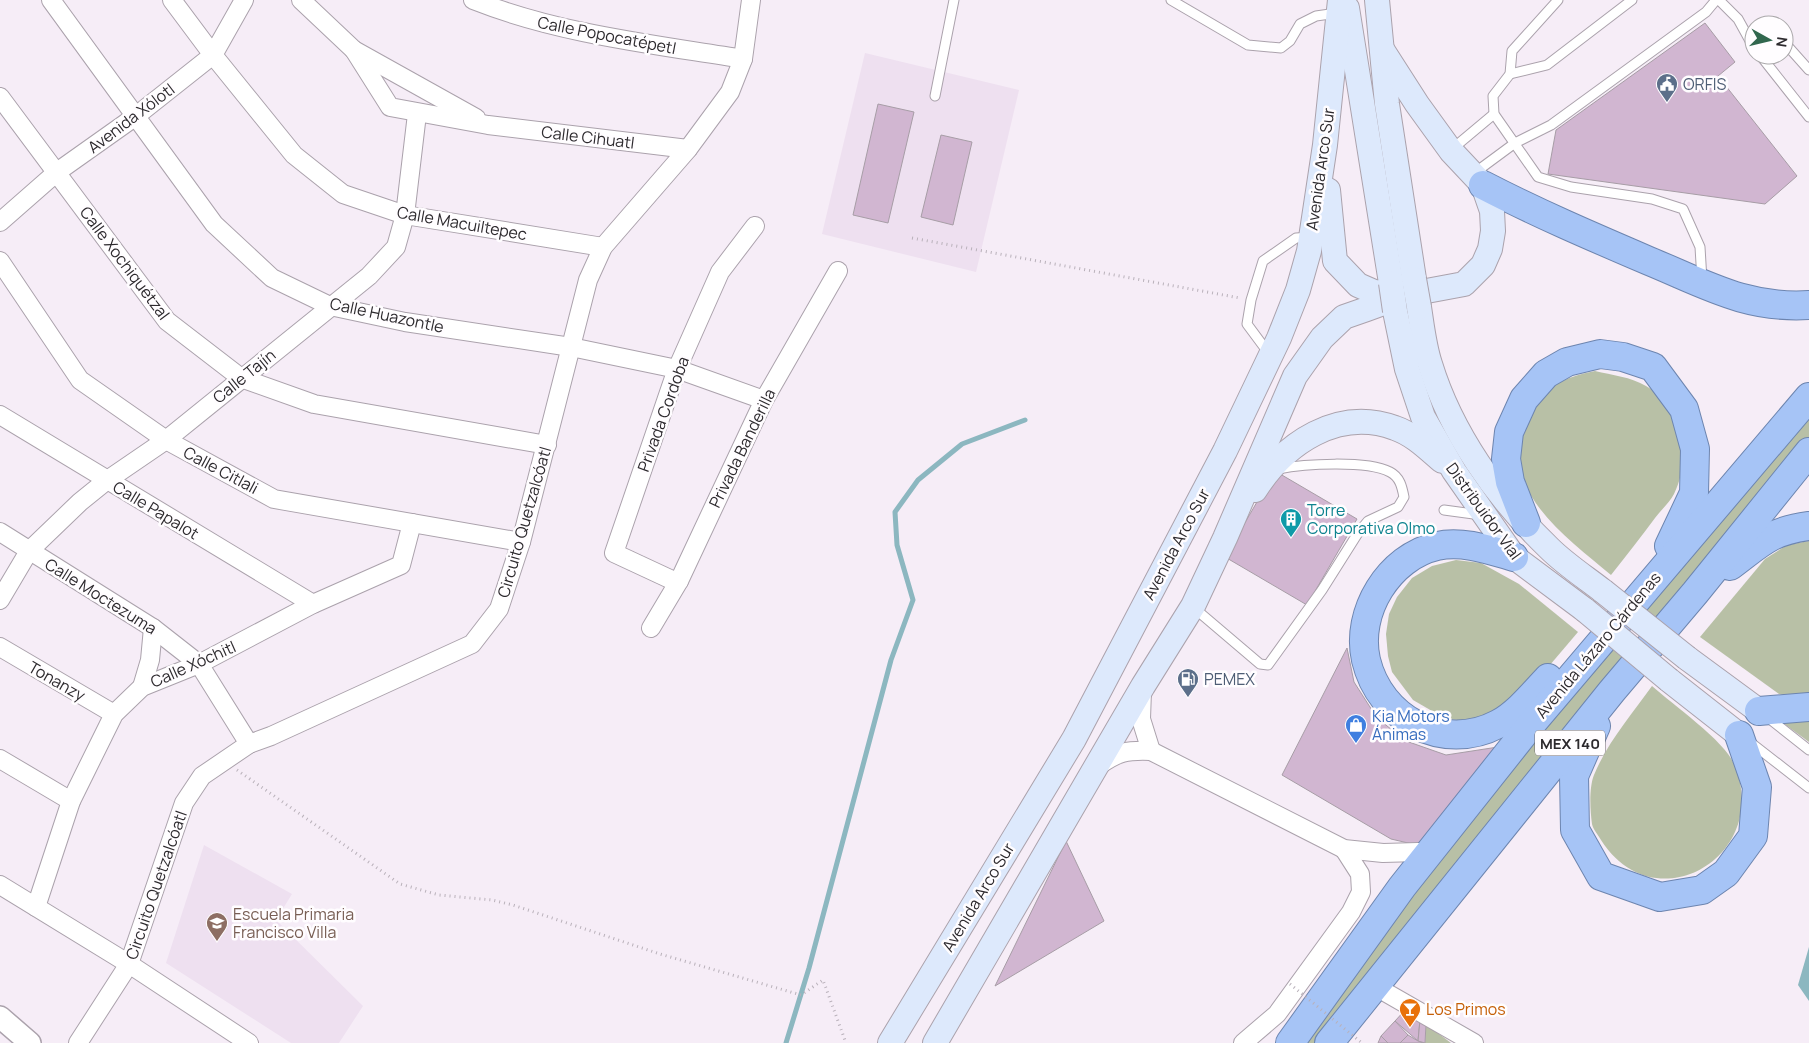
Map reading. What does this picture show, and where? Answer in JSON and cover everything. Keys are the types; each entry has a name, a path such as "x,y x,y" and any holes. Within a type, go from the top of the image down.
{"highway":[{"path":"1477,180 1548,218 1732,297 1782,307 1809,305"},
{"path":"1526,523 1510,482 1506,459 1509,432 1524,399 1546,374 1567,362 1600,354 1623,357 1653,367 1684,409 1695,449 1694,492 1653,580"},
{"name":"Avenida Lázaro Cárdenas","path":"1290,1043 1402,888 1533,722 1582,655 1653,580 1809,397"},
{"name":"MEX 140","path":"1336,1041 1423,926 1612,691 1695,593 1809,452"},
{"path":"1695,593 1772,535 1787,529 1809,526"},
{"path":"1514,557 1483,548 1438,546 1414,554 1393,572 1374,595 1364,628 1366,659 1375,685 1392,706 1418,727 1448,736 1468,736 1499,724 1515,712 1561,665 1582,655"},
{"path":"1612,691 1574,776 1575,830 1602,876 1635,889 1660,897 1702,890 1726,873 1753,836 1757,787 1740,735"},
{"path":"1759,711 1809,707"}],"main road":[{"path":"1377,0 1405,295"},
{"name":"Avenida Arco Sur","path":"892,1041 1074,739 1225,451 1270,356 1298,290 1311,237 1343,6"},
{"path":"1343,6 1405,295 1446,405 1469,448 1494,486 1550,549 1687,658 1759,711"},
{"path":"935,1043 1143,686 1193,606 1225,538 1295,376 1322,338 1344,318 1405,295 1464,284 1483,265 1490,249 1493,231 1492,211 1477,180 1451,151 1417,104 1383,51"},
{"path":"1325,146 1335,261 1358,285 1374,292 1405,295"},
{"name":"Distribuidor Vial","path":"1405,295 1407,369 1423,417 1454,471 1514,557 1585,610 1669,680 1740,735"},
{"path":"1225,538 1268,472 1299,441 1326,428 1348,422 1395,427 1421,443 1454,471"}],"street":[{"name":"Calle Huazontle","path":"52,0 214,224 272,278 330,306 405,322 571,347 677,369 764,400"},
{"name":"Calle Macuiltepec","path":"172,0 213,55 294,155 343,194 405,215 602,247"},
{"name":"Avenida Xólotl","path":"0,222 57,172 136,116 213,55 244,0"},
{"name":"Calle Cihuatl","path":"301,0 354,50 390,107 417,114 688,149"},
{"name":"Calle Popocatépetl","path":"473,0 512,15 570,30 743,59"},
{"name":"Circuito Quetzalcóatl","path":"78,1043 129,964 184,804 202,776 249,744 272,736 472,644 499,609 521,542 588,280 602,247 688,149 730,92 743,59 751,0"},
{"name":"Calle Cihuatl","path":"354,50 488,124"},
{"name":"Calle Xochiquétzal","path":"0,97 167,321 241,378 314,404 547,445"},
{"name":"Calle Tajín","path":"0,600 29,551 80,502 106,481 166,440 369,276 396,247 405,215 417,114"},
{"name":"Privada Cordoba","path":"676,581 614,553 677,369 720,272 755,226"},
{"name":"Calle Citlali","path":"0,262 80,380 166,440 274,499 521,542"},
{"name":"Privada Banderilla","path":"651,628 676,581 764,400 838,271"},
{"name":"Calle Papalot","path":"0,415 106,481 313,604"},
{"name":"Calle Xóchitl","path":"36,907 71,801 114,714 142,687 199,664 313,604 401,565 412,523"},
{"name":"Calle Moctezuma","path":"0,532 154,628 199,664 249,744"},
{"path":"142,687 150,660 154,628"},
{"name":"Tonanzy","path":"0,647 114,714"},
{"path":"1276,1043 1369,914 1418,852 1582,655"},
{"path":"1143,686 1141,718 1151,751"},
{"path":"1097,766 1116,753 1130,750 1151,751 1344,848 1383,853 1418,852"},
{"path":"0,758 71,801"},
{"path":"1243,1043 1277,1014 1351,912 1361,892 1360,874 1344,848"},
{"path":"0,885 129,964 249,1043"},
{"path":"1336,1041 1386,992 1418,948 1423,926"},
{"path":"1386,992 1474,1043"},
{"path":"0,1017 30,1043"}],"lane":[{"path":"935,96 954,0"},
{"path":"1170,0 1248,45 1280,48 1290,41 1300,24 1343,6"},
{"path":"1558,0 1512,51 1510,74 1493,96 1494,114 1538,177 1571,187 1652,198 1683,209 1700,247 1702,283"},
{"path":"1510,74 1547,65 1632,0"},
{"path":"1477,180 1515,143 1551,125 1706,12 1717,0 1738,19 1744,30"},
{"path":"1794,53 1809,70"},
{"path":"1768,65 1809,117"},
{"path":"1451,151 1494,114"},
{"path":"1270,356 1247,324 1251,300 1263,261 1296,238 1311,237"},
{"path":"1193,606 1218,630 1260,664 1268,665 1322,590 1358,532 1368,521 1398,506 1404,498 1400,481 1390,472 1365,465 1306,466 1268,472"},
{"path":"1444,510 1485,516"},
{"path":"1759,711 1809,750"},
{"path":"1740,735 1809,788"}],"path":[{"path":"912,238 1251,300"},
{"path":"224,760 400,884 439,895 492,900 513,905 660,954 801,995 823,980 846,1043"},
{"path":"1290,984 1362,1043"}],"shaded area":[{"path":"865,53 1019,90 976,272 822,234"},
{"path":"204,845 292,894 276,920 363,1006 339,1043 291,1043 166,963"}],"green space":[{"path":"1595,371 1634,380 1659,395 1669,407 1676,420 1681,434 1683,449 1679,480 1674,494 1611,575 1562,533 1547,517 1534,500 1524,482 1518,462 1519,435 1532,408 1539,399 1563,381"},
{"path":"1809,410 1809,445 1657,627 1636,611"},
{"path":"1809,541 1809,698 1799,699 1779,694 1700,637 1765,559 1787,545"},
{"path":"1456,560 1481,563 1519,584 1578,632 1516,705 1468,721 1447,719 1413,700 1392,672 1386,634 1389,614 1397,597 1412,578 1432,566"},
{"path":"1610,639 1634,659 1340,1043 1286,1043"},
{"path":"1652,686 1697,723 1729,755 1734,764 1742,797 1737,826 1724,850 1703,868 1678,877 1650,877 1624,865 1601,840 1592,824 1590,806 1592,780 1599,763 1628,718"},
{"path":"1779,720 1809,720 1809,742"},
{"path":"1426,1024 1451,1043 1425,1043"}],"water":[{"path":"1809,947 1809,1001 1798,985"}],"building":[{"name":"ORFIS","path":"1705,23 1735,62 1718,76 1797,176 1765,204 1548,174 1556,130"},
{"path":"878,104 914,112 888,223 853,215"},
{"path":"941,135 972,142 953,225 921,217"},
{"name":"Torre Corporativa Olmo","path":"1275,471 1357,519 1307,605 1225,557"},
{"name":"Kia Motors Ánimas","path":"1347,648 1354,682 1377,718 1406,741 1446,755 1498,747 1421,846 1391,839 1282,775"},
{"path":"1066,841 1104,921 995,986"},
{"name":"Los Primos","path":"1406,1009 1420,1020 1418,1041 1395,1021"},
{"path":"1420,1020 1426,1024 1425,1043 1418,1041"},
{"path":"1395,1021 1408,1035 1400,1043 1388,1043 1381,1036"},
{"path":"1408,1035 1418,1041 1423,1043 1400,1043"},
{"path":"1381,1036 1388,1043 1378,1043"}],"waterway":[{"path":"786,1043 809,968 891,660 913,600 897,545 895,512 918,480 962,444 1025,420"}],"place":[{"name":"ORFIS","path":"1667,103"},
{"name":"Torre Corporativa Olmo","path":"1291,538"},
{"name":"PEMEX","path":"1188,698"},
{"name":"Kia Motors Ánimas","path":"1356,744"},
{"name":"Escuela Primaria Francisco Villa","path":"217,942"},
{"name":"Los Primos","path":"1410,1028"}]}
